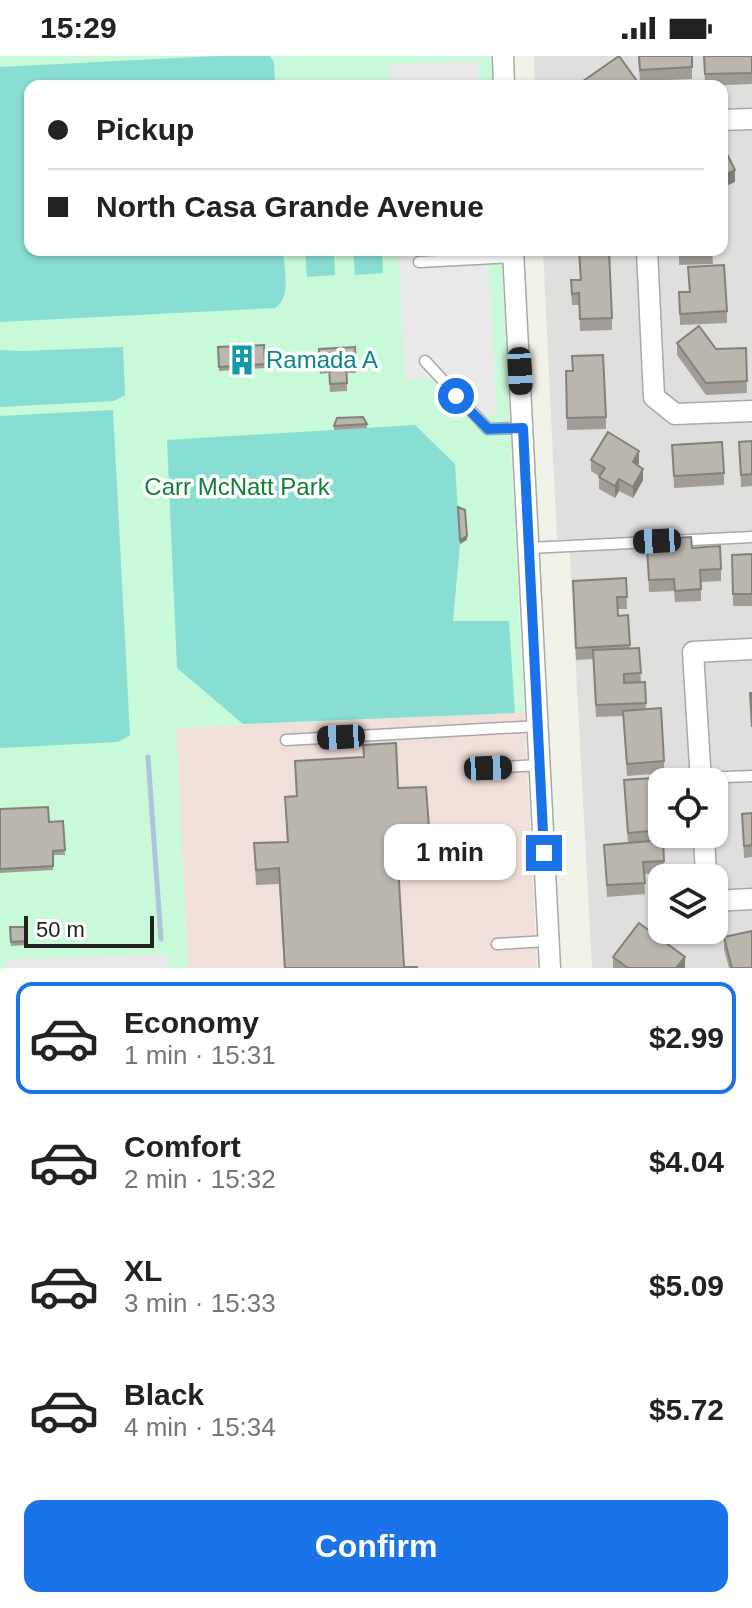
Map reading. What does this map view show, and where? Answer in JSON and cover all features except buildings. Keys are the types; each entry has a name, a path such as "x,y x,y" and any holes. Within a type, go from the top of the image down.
{"street":[{"path":"503,56 504,80"},
{"path":"728,120 752,119"},
{"path":"514,256 550,968"},
{"path":"647,256 654,397 675,414 752,411"},
{"path":"699,768 693,652 752,649"},
{"path":"728,900 752,899"}],"lane":[{"path":"419,262 490,256"},
{"path":"425,361 488,429 523,428"},
{"path":"529,548 752,537"},
{"path":"286,740 538,726"},
{"path":"488,768 540,765"},
{"path":"728,778 752,776"},
{"path":"497,944 548,941"}],"shaded area":[{"path":"534,56 752,56 752,968 592,968 569,539 557,539 543,256 728,256 728,80 535,80"},
{"path":"478,60 480,80 390,80 389,65"},
{"path":"398,256 488,256 497,415 465,416 430,379 405,380"},
{"path":"524,712 537,968 188,968 175,728"},
{"path":"168,954 169,968 6,968 5,960"}],"green space":[{"name":"Carr McNatt Park","path":"0,56 491,56 492,80 24,80 24,256 501,256 524,712 176,728 188,968 0,968"},
{"path":"270,56 274,62 275,80 24,80 24,256 284,256 286,282 280,303 275,308 0,322 0,67"},
{"path":"305,256 334,256 335,275 307,277"},
{"path":"353,256 382,256 383,273 355,275"},
{"path":"123,347 125,395 114,401 0,407 0,350"},
{"path":"113,410 130,735 118,742 0,748 0,416"},
{"path":"415,425 455,464 460,544 453,621 509,621 515,713 243,724 177,668 167,440"}],"waterway":[{"path":"148,757 161,939"}],"place":[{"name":"Ramada A","path":"242,360"}],"route":[{"path":"456,396 488,429 523,428 544,853"}]}
